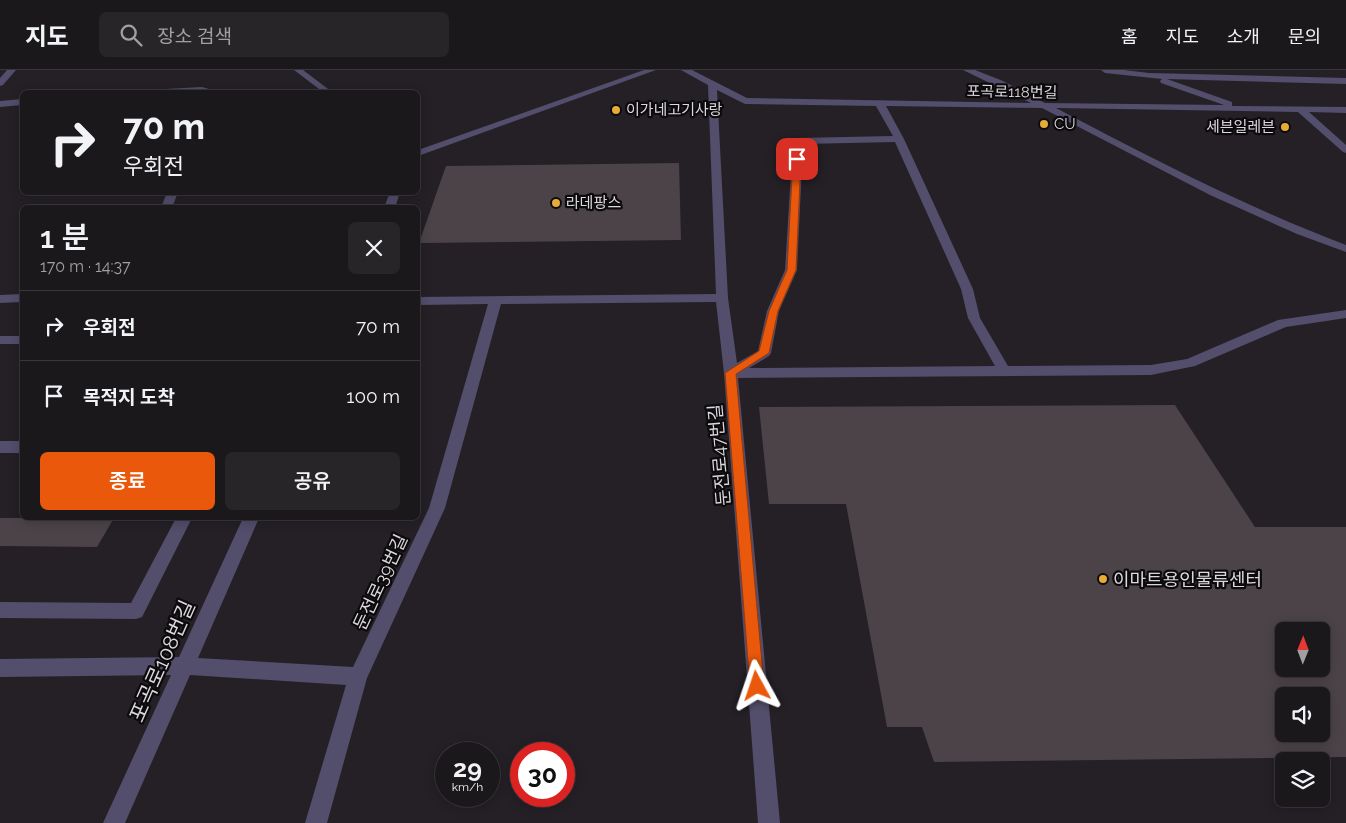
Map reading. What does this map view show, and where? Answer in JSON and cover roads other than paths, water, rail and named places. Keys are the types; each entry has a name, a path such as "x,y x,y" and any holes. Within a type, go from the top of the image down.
{"street":[{"path":"0,83 12,70"},
{"path":"298,70 325,90"},
{"path":"420,153 652,70"},
{"name":"포곡로118번길","path":"685,70 745,102 1346,110"},
{"path":"967,70 1000,83 1201,188 1305,234 1346,249"},
{"path":"1105,70 1149,76 1346,81"},
{"path":"1132,70 1241,108"},
{"name":"둔전로47번길","path":"712,84 722,298 731,373 769,823"},
{"path":"0,104 20,102"},
{"path":"880,104 967,289 974,318 1004,371"},
{"path":"1300,109 1346,150"},
{"path":"731,373 764,353 773,311 791,270 798,141 898,139"},
{"path":"0,299 20,298"},
{"path":"420,301 722,298"},
{"name":"둔전로39번길","path":"316,823 358,677 436,508 496,299"},
{"path":"731,373 1151,370 1190,363 1283,323 1346,314"},
{"path":"0,340 20,340"},
{"path":"0,447 20,447"},
{"path":"0,610 136,611 183,520"},
{"name":"포곡로108번길","path":"114,823 250,520"},
{"path":"0,668 184,666 358,677"}],"place":[{"name":"이가네고기사랑","path":"616,110"},
{"name":"CU","path":"1044,124"},
{"name":"세븐일레븐","path":"1285,127"},
{"name":"라데팡스","path":"556,203"},
{"name":"이마트용인물류센터","path":"1103,579"}]}
